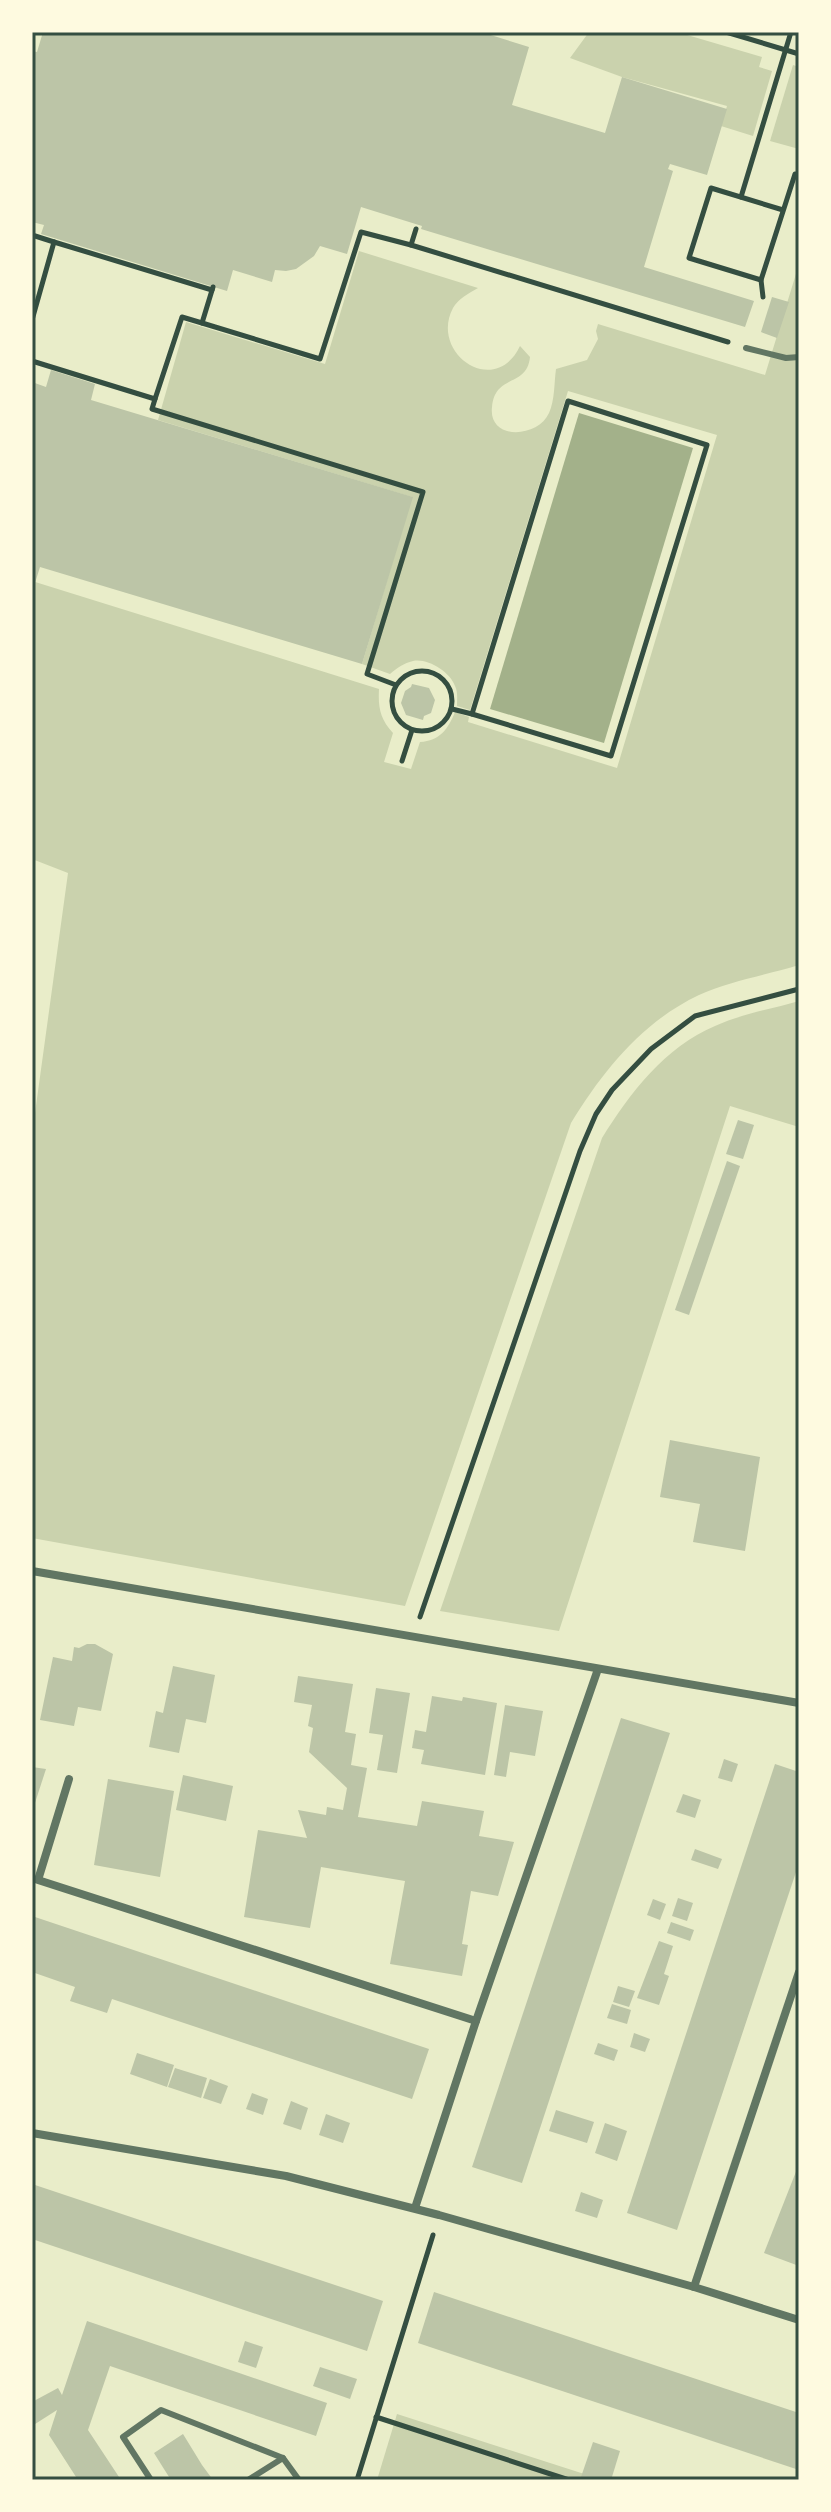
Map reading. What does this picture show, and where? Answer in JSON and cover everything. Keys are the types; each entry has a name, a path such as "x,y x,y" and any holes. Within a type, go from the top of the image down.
{"street":[{"path":"32,1571 799,1703"},
{"path":"415,2208 598,1669"},
{"path":"69,1779 38,1880 476,2021"},
{"path":"694,2287 799,1972"},
{"path":"32,2133 286,2176 415,2208 799,2320"}],"lane":[{"path":"746,348 786,358 799,357"},
{"path":"151,2480 123,2437 161,2410 283,2458 299,2480"},
{"path":"248,2480 283,2458"}],"path":[{"path":"726,32 799,54"},
{"path":"741,197 791,32"},
{"path":"763,297 761,280 795,174"},
{"path":"761,280 689,258 711,188 783,210"},
{"path":"411,245 416,229"},
{"path":"396,685 367,674 423,492 152,409 182,317 320,359 361,232 746,348"},
{"path":"32,235 212,288 202,323"},
{"path":"32,320 54,242"},
{"path":"32,361 155,399"},
{"path":"452,709 611,756 707,445 568,401 472,714"},
{"path":"420,670 438,675 451,689 452,709 441,725 432,730 412,730 398,719 391,702 396,685 402,678 420,670"},
{"path":"402,761 412,730"},
{"path":"413,1637 575,1166 596,1114 612,1090 651,1049 695,1016 799,989"},
{"path":"357,2480 439,2215"},
{"path":"376,2417 569,2480"}],"shaded area":[{"path":"589,32 677,32 762,57 759,67 772,71 753,136 721,126 727,106 622,77 570,58"},
{"path":"793,65 799,67 799,149 770,141"},
{"path":"359,251 478,288 453,308 448,325 450,340 457,354 468,364 481,369 496,369 509,361 520,346 530,357 523,373 505,384 494,396 493,418 498,426 515,432 525,431 543,421 552,403 556,369 587,360 598,339 598,324 765,375 799,264 799,965 711,990 659,1019 611,1067 571,1123 405,1606 32,1538 32,1135 68,873 32,859 32,581 379,689 381,712 393,733 384,762 411,769 420,742 442,733 455,712 469,717 468,722 617,768 717,435 568,391 470,710 457,706 457,691 452,681 432,664 413,661 390,674 362,664 412,497 158,420 186,322 325,364"},
{"path":"579,413 693,448 604,743 490,709"},
{"path":"799,1001 799,1127 730,1106 559,1631 440,1611 602,1138 637,1088 680,1046 725,1022"},
{"path":"397,2414 603,2480 377,2480"}],"building":[{"path":"43,32 481,32 529,47 512,105 605,133 622,77 727,109 707,175 670,164 668,169 673,171 644,267 754,301 745,327 421,229 422,226 361,207 347,254 320,246 314,256 296,269 275,270 272,282 233,270 227,291 41,234 44,225 32,222 32,51 37,52"},
{"path":"772,297 789,302 777,338 761,332"},
{"path":"51,370 95,384 91,400 413,497 362,664 40,567 35,583 32,582 32,382 46,387"},
{"path":"412,684 429,688 435,700 431,713 423,720 406,715 401,703 405,691"},
{"path":"738,1120 754,1125 743,1159 726,1154"},
{"path":"727,1161 740,1166 689,1315 675,1310"},
{"path":"670,1440 760,1457 745,1551 693,1542 700,1504 660,1497"},
{"path":"95,1644 113,1654 101,1711 78,1707 74,1726 40,1720 53,1657 72,1661 74,1647"},
{"path":"173,1666 215,1675 206,1723 186,1719 179,1753 149,1747 156,1711 163,1713"},
{"path":"298,1676 353,1684 345,1732 356,1734 351,1765 367,1768 358,1817 417,1826 422,1801 484,1811 479,1836 514,1842 498,1896 471,1891 462,1944 468,1945 462,1976 390,1964 405,1881 321,1867 310,1928 244,1917 258,1830 307,1838 298,1810 326,1815 327,1807 343,1810 347,1788 309,1752 313,1728 308,1726 312,1705 294,1702"},
{"path":"376,1688 410,1693 397,1773 377,1770 383,1735 369,1733"},
{"path":"432,1696 497,1703 485,1775 421,1764 424,1750 412,1748 415,1730 426,1732"},
{"path":"505,1705 543,1711 535,1756 510,1752 506,1777 494,1775"},
{"path":"621,1718 670,1733 522,2183 472,2167"},
{"path":"724,1759 738,1764 732,1782 718,1778"},
{"path":"775,1764 799,1772 799,1863 677,2230 627,2213"},
{"path":"32,1767 46,1769 33,1809 32,1809"},
{"path":"183,1775 233,1786 226,1821 176,1810"},
{"path":"108,1779 174,1791 160,1877 94,1865"},
{"path":"683,1794 701,1800 695,1818 676,1812"},
{"path":"695,1849 722,1859 718,1869 691,1860"},
{"path":"678,1898 693,1903 687,1921 672,1916"},
{"path":"653,1899 666,1904 660,1920 647,1915"},
{"path":"32,1916 429,2049 412,2099 112,1999 107,2013 70,2001 75,1987 32,1972"},
{"path":"671,1922 694,1930 690,1941 667,1933"},
{"path":"659,1941 673,1946 664,1974 669,1976 659,2005 637,1998"},
{"path":"618,1986 635,1991 629,2007 613,2002"},
{"path":"612,2004 631,2010 627,2024 607,2018"},
{"path":"634,2033 650,2039 645,2052 630,2047"},
{"path":"598,2043 618,2050 614,2061 594,2054"},
{"path":"137,2053 174,2065 167,2087 130,2074"},
{"path":"175,2068 207,2078 201,2098 168,2087"},
{"path":"210,2079 228,2086 221,2104 203,2098"},
{"path":"252,2093 268,2099 263,2115 246,2109"},
{"path":"291,2101 308,2108 301,2130 283,2124"},
{"path":"556,2110 594,2122 587,2143 549,2131"},
{"path":"326,2114 350,2123 343,2143 319,2135"},
{"path":"605,2123 627,2131 617,2161 595,2153"},
{"path":"799,2164 799,2266 764,2253"},
{"path":"32,2184 383,2301 367,2351 32,2239"},
{"path":"581,2192 603,2200 597,2218 575,2211"},
{"path":"434,2292 799,2413 799,2470 418,2343"},
{"path":"87,2321 327,2403 316,2436 110,2366 88,2430 121,2480 78,2480 49,2435 57,2410 32,2426 32,2402 58,2388 62,2395"},
{"path":"245,2341 263,2347 256,2368 238,2362"},
{"path":"320,2367 357,2379 350,2399 313,2386"},
{"path":"183,2434 213,2480 171,2480 154,2453"},
{"path":"593,2442 620,2451 611,2480 581,2477"}]}
